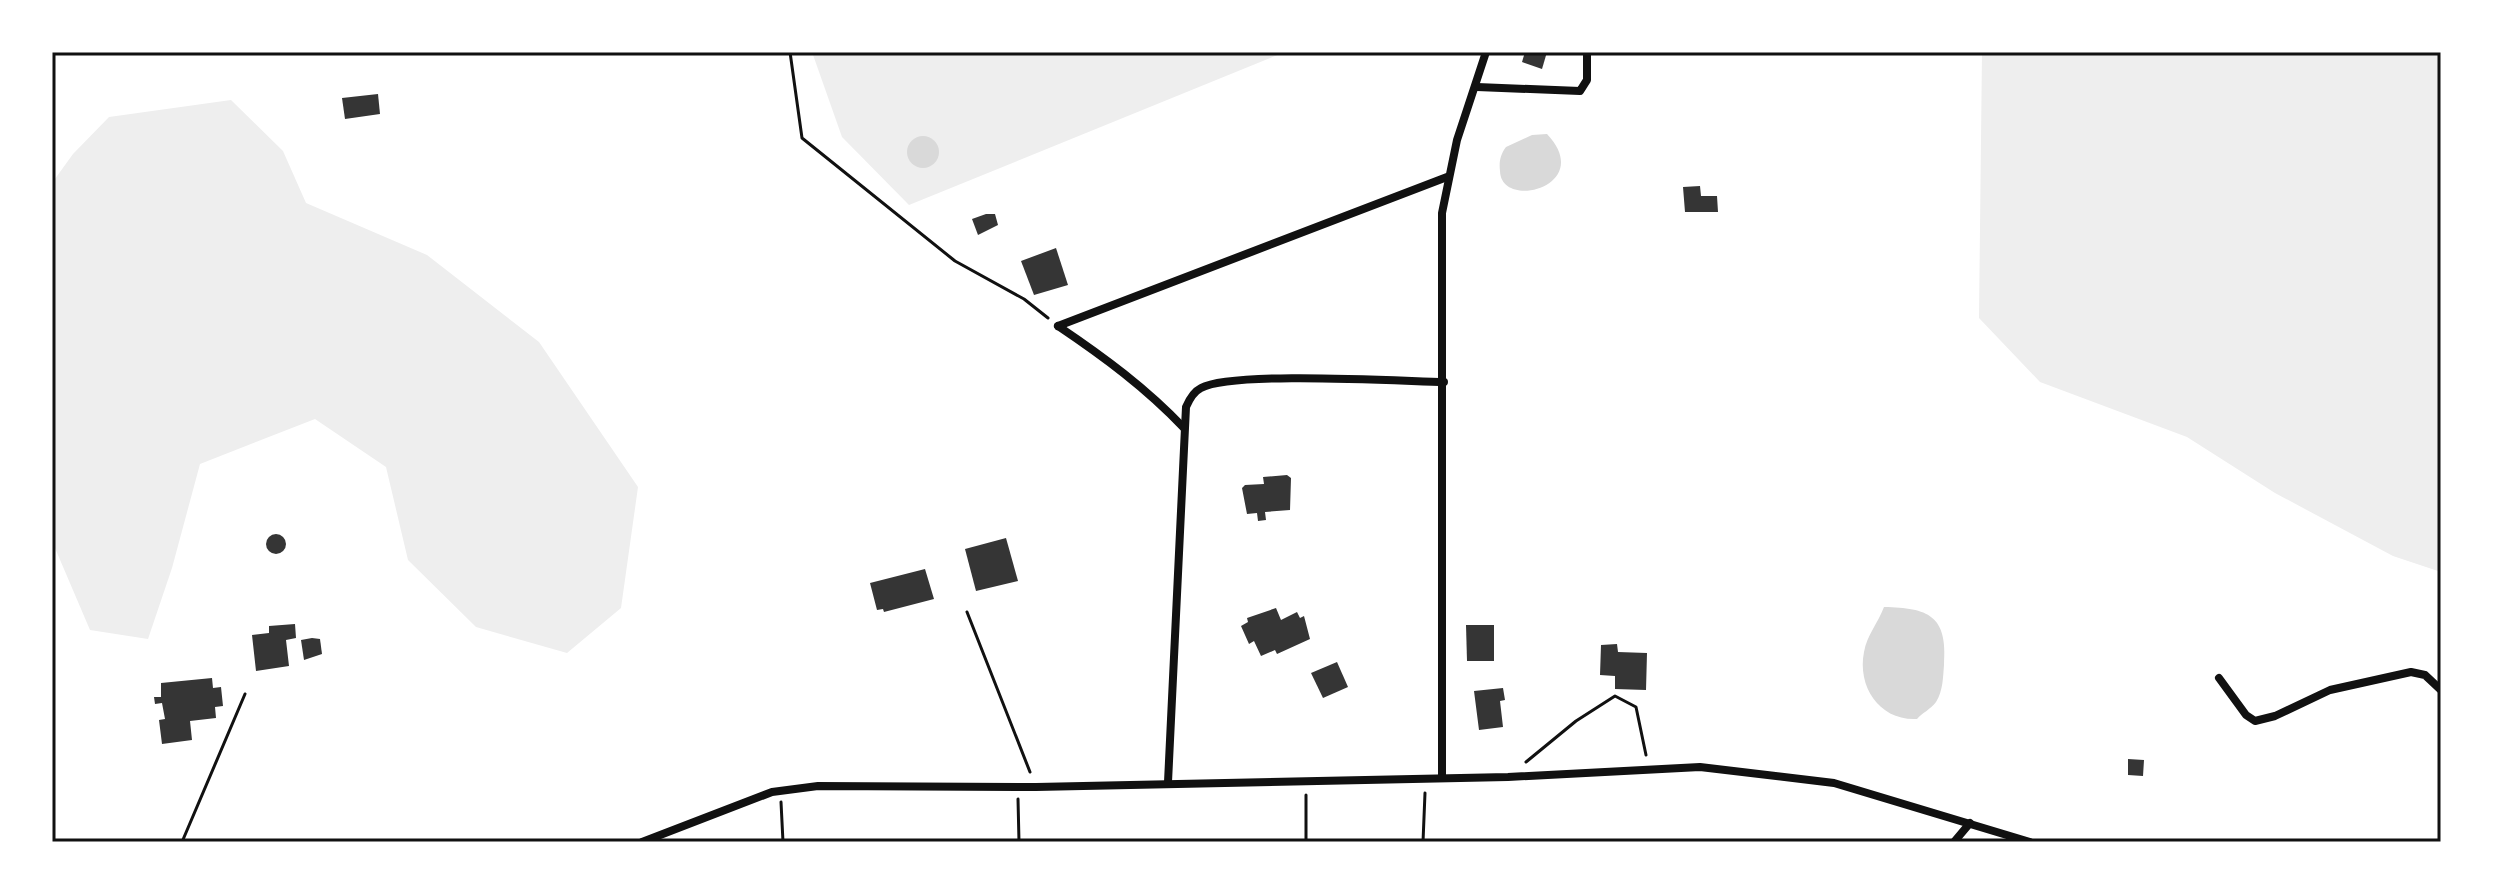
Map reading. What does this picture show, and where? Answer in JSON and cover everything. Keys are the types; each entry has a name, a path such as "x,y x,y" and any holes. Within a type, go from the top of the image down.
{"street":[{"path":"1442,778 1442,213 1447,177 1486,52"},
{"path":"1477,87 1580,91 1587,80 1587,52"},
{"path":"1058,326 1447,177"},
{"path":"1058,326 1113,363 1185,428"},
{"path":"1168,782 1186,407 1191,396 1201,388 1220,383 1258,380 1444,382"},
{"path":"2219,678 2246,715 2255,721 2275,716 2330,690 2411,672 2425,675 2441,690"},
{"path":"642,842 781,790 818,786 1036,787 1508,777 1651,768 1726,768 1834,783 2030,842"},
{"path":"1954,842 1970,823"}],"path":[{"path":"790,52 802,138 955,261 1024,299 1058,326"},
{"path":"967,612 1036,787"},
{"path":"182,842 245,694"},
{"path":"1508,777 1576,721 1615,696 1636,707 1641,738 1651,768"},
{"path":"1423,842 1426,778"},
{"path":"1306,842 1307,779"},
{"path":"1018,787 1019,842"},
{"path":"781,790 783,842"}],"shaded area":[{"path":"812,52 1285,52 909,205 842,137"},
{"path":"1982,52 2441,52 2441,572 2393,556 2275,493 2187,437 2040,382 1979,318"},
{"path":"231,100 283,151 306,203 427,255 539,342 638,487 621,608 567,653 476,627 408,560 386,467 315,419 200,464 172,568 148,639 90,630 52,541 52,183 73,154 109,117"},
{"path":"1547,134 1559,152 1560,167 1554,179 1528,191 1504,183 1500,165 1506,147 1532,135"},
{"path":"923,136 934,141 939,152 934,163 923,168 912,163 907,152 912,141"},
{"path":"1884,607 1923,613 1932,618 1942,635 1944,665 1940,693 1936,702 1917,719 1904,718 1882,708 1864,678 1865,646"}],"building":[{"path":"1525,52 1547,52 1542,69 1522,62"},
{"path":"378,94 380,114 345,119 342,98"},
{"path":"1700,186 1701,196 1717,196 1718,212 1685,212 1683,187"},
{"path":"995,214 998,225 978,235 972,219"},
{"path":"1056,248 1068,285 1034,295 1021,261"},
{"path":"1287,475 1291,478 1290,510 1265,512 1266,520 1258,521 1257,513 1247,514 1242,488 1245,485 1264,484 1263,477"},
{"path":"276,534 283,537 286,544 283,551 276,554 269,551 266,544 269,537"},
{"path":"1006,538 1018,581 976,591 965,549"},
{"path":"925,569 934,599 884,612 883,609 877,610 870,583"},
{"path":"1276,608 1281,620 1297,612 1300,618 1304,616 1310,639 1277,654 1275,650 1261,656 1254,641 1249,644 1241,626 1248,622 1247,618"},
{"path":"295,624 296,638 286,640 289,666 256,671 252,635 269,633 269,626"},
{"path":"1466,625 1494,625 1494,661 1467,661"},
{"path":"320,639 322,654 304,660 301,640"},
{"path":"1617,644 1618,652 1647,653 1646,690 1615,689 1615,676 1600,675 1601,645"},
{"path":"1337,662 1348,687 1323,698 1311,673"},
{"path":"212,678 213,688 221,687 223,706 215,707 216,718 190,721 192,740 162,744 159,720 165,719 162,703 155,704 154,697 161,697 161,683"},
{"path":"1503,688 1505,700 1500,701 1503,727 1479,730 1474,691"},
{"path":"2128,759 2144,760 2143,776 2128,775"}]}
